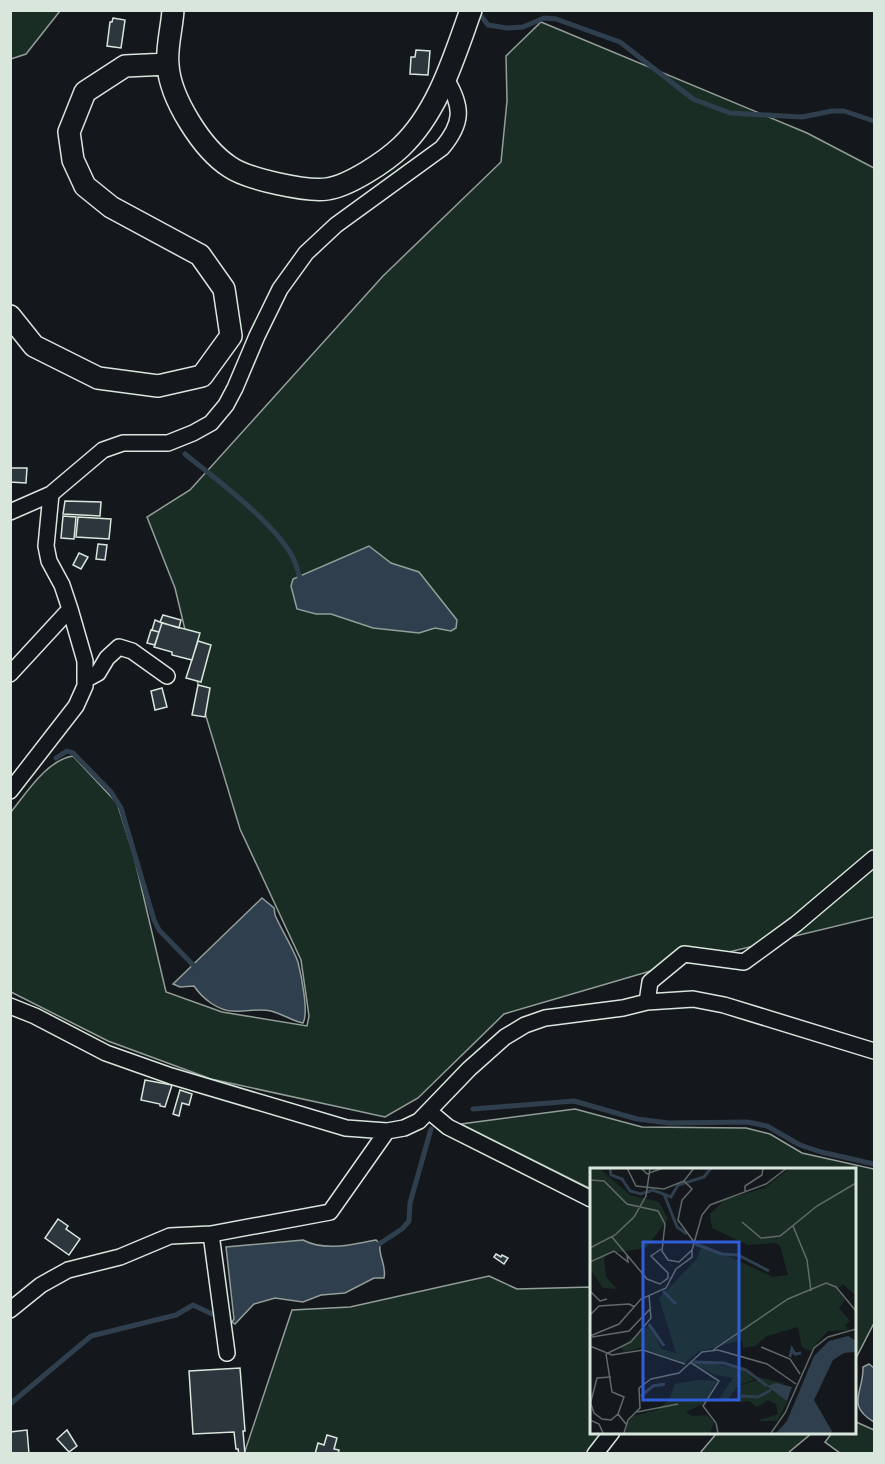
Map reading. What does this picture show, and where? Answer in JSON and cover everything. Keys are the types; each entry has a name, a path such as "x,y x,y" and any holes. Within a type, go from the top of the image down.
{"street":[{"path":"173,10 168,64 172,86 186,117 201,138 230,168 278,185 327,189 356,178 383,162 402,146 422,120 446,79 471,10"},
{"path":"10,316 34,346 98,378 158,386 202,376 231,336 224,289 200,255 111,207 85,186 73,160 69,132 84,92 125,66 168,64"},
{"path":"10,512 51,494 103,450 123,443 168,443 211,423 226,405 235,388 280,289 306,253 336,225 442,148 452,137 459,118 456,95 446,79"},
{"path":"10,791 75,706 84,687 85,661 62,585 49,561 46,546 51,494"},
{"path":"10,674 70,609"},
{"path":"84,680 98,673 107,658 119,647 132,651 167,676"},
{"path":"647,1002 650,982 684,954 744,962 796,924 874,858"},
{"path":"10,1006 35,1016 106,1053 171,1076 346,1128 387,1131 404,1128 419,1121 469,1069 505,1037 525,1025 545,1018 623,1008 647,1002 693,999 724,1005 874,1051"},
{"path":"430,1112 448,1127 590,1198"},
{"path":"10,1310 41,1285 68,1270 120,1257 170,1236 212,1234 330,1212 387,1131"},
{"path":"212,1234 226,1353"},
{"path":"595,1454 610,1434"}],"green space":[{"path":"11,10 60,11 26,54 11,59"},
{"path":"541,22 807,133 874,168 874,917 654,970 504,1014 418,1098 385,1117 211,1079 108,1041 11,992 11,812 46,770 73,756 117,803 134,856 166,992 222,1012 307,1026 309,1016 301,960 240,829 205,713 175,588 147,517 190,490 383,276 501,162 507,101 506,56"},
{"path":"575,1109 642,1127 746,1128 770,1134 802,1153 874,1169 874,1323 855,1360 855,1168 590,1168 590,1188 461,1124"},
{"path":"489,1276 517,1289 590,1287 590,1434 603,1434 587,1453 244,1454 292,1310 350,1307"},
{"path":"855,1421 874,1430 874,1453 840,1453 825,1442 831,1434 855,1434"},
{"path":"716,1434 811,1434 788,1453 700,1453"}],"water":[{"path":"369,546 391,563 419,572 457,620 456,628 451,631 435,628 419,633 373,628 331,614 316,614 297,609 291,586 293,579"},
{"path":"262,898 274,908 275,915 298,962 305,1002 303,1023 271,1011 222,1009 201,995 194,986 180,987 173,984"},
{"path":"303,1240 321,1246 330,1246 376,1240 380,1244 384,1278 374,1278 345,1293 321,1295 303,1302 275,1298 254,1304 235,1324 232,1322 234,1319 226,1247"},
{"path":"869,1364 874,1368 874,1422 865,1416 858,1404 863,1367"}],"building":[{"path":"113,18 125,20 121,48 107,46 110,22"},
{"path":"416,50 430,51 428,75 410,74 411,57 415,57"},
{"path":"10,468 27,468 26,483 10,482"},
{"path":"65,501 101,502 100,516 63,514"},
{"path":"63,516 76,517 74,539 61,538"},
{"path":"78,517 111,519 109,539 76,537"},
{"path":"98,544 107,545 105,560 96,559"},
{"path":"79,553 88,557 81,569 73,565"},
{"path":"163,615 181,620 179,628 160,622"},
{"path":"155,620 162,623 159,632 152,630"},
{"path":"162,623 200,633 192,660 154,647"},
{"path":"151,630 159,632 155,645 147,643"},
{"path":"198,641 211,645 201,682 186,678"},
{"path":"198,685 210,688 205,717 192,715"},
{"path":"162,688 167,707 155,710 151,691"},
{"path":"145,1080 172,1085 165,1107 141,1100"},
{"path":"180,1090 192,1094 189,1105 182,1103 179,1116 173,1114"},
{"path":"58,1219 68,1226 66,1229 80,1239 69,1255 45,1238"},
{"path":"496,1254 508,1258 504,1264 494,1257"},
{"path":"240,1368 245,1454 239,1454 236,1449 234,1432 193,1434 189,1371"},
{"path":"27,1430 29,1454 10,1454 10,1432"},
{"path":"67,1430 77,1446 69,1452 57,1439"},
{"path":"327,1435 337,1438 334,1449 339,1450 338,1454 315,1454 318,1443 324,1445"}],"waterway":[{"path":"482,17 488,25 507,28 523,27 544,18 556,19 620,42 693,99 730,113 802,117 844,111 874,121"},
{"path":"185,454 243,501 270,527 291,554 301,581"},
{"path":"56,758 67,751 73,753 111,792 121,808 154,920 159,930 198,970"},
{"path":"473,1109 574,1101 637,1119 669,1123 747,1122 767,1126 800,1145 821,1152 874,1164"},
{"path":"376,1246 402,1229 409,1221 410,1203 431,1129"},
{"path":"10,1404 91,1336 176,1315 193,1305 212,1314"}]}
